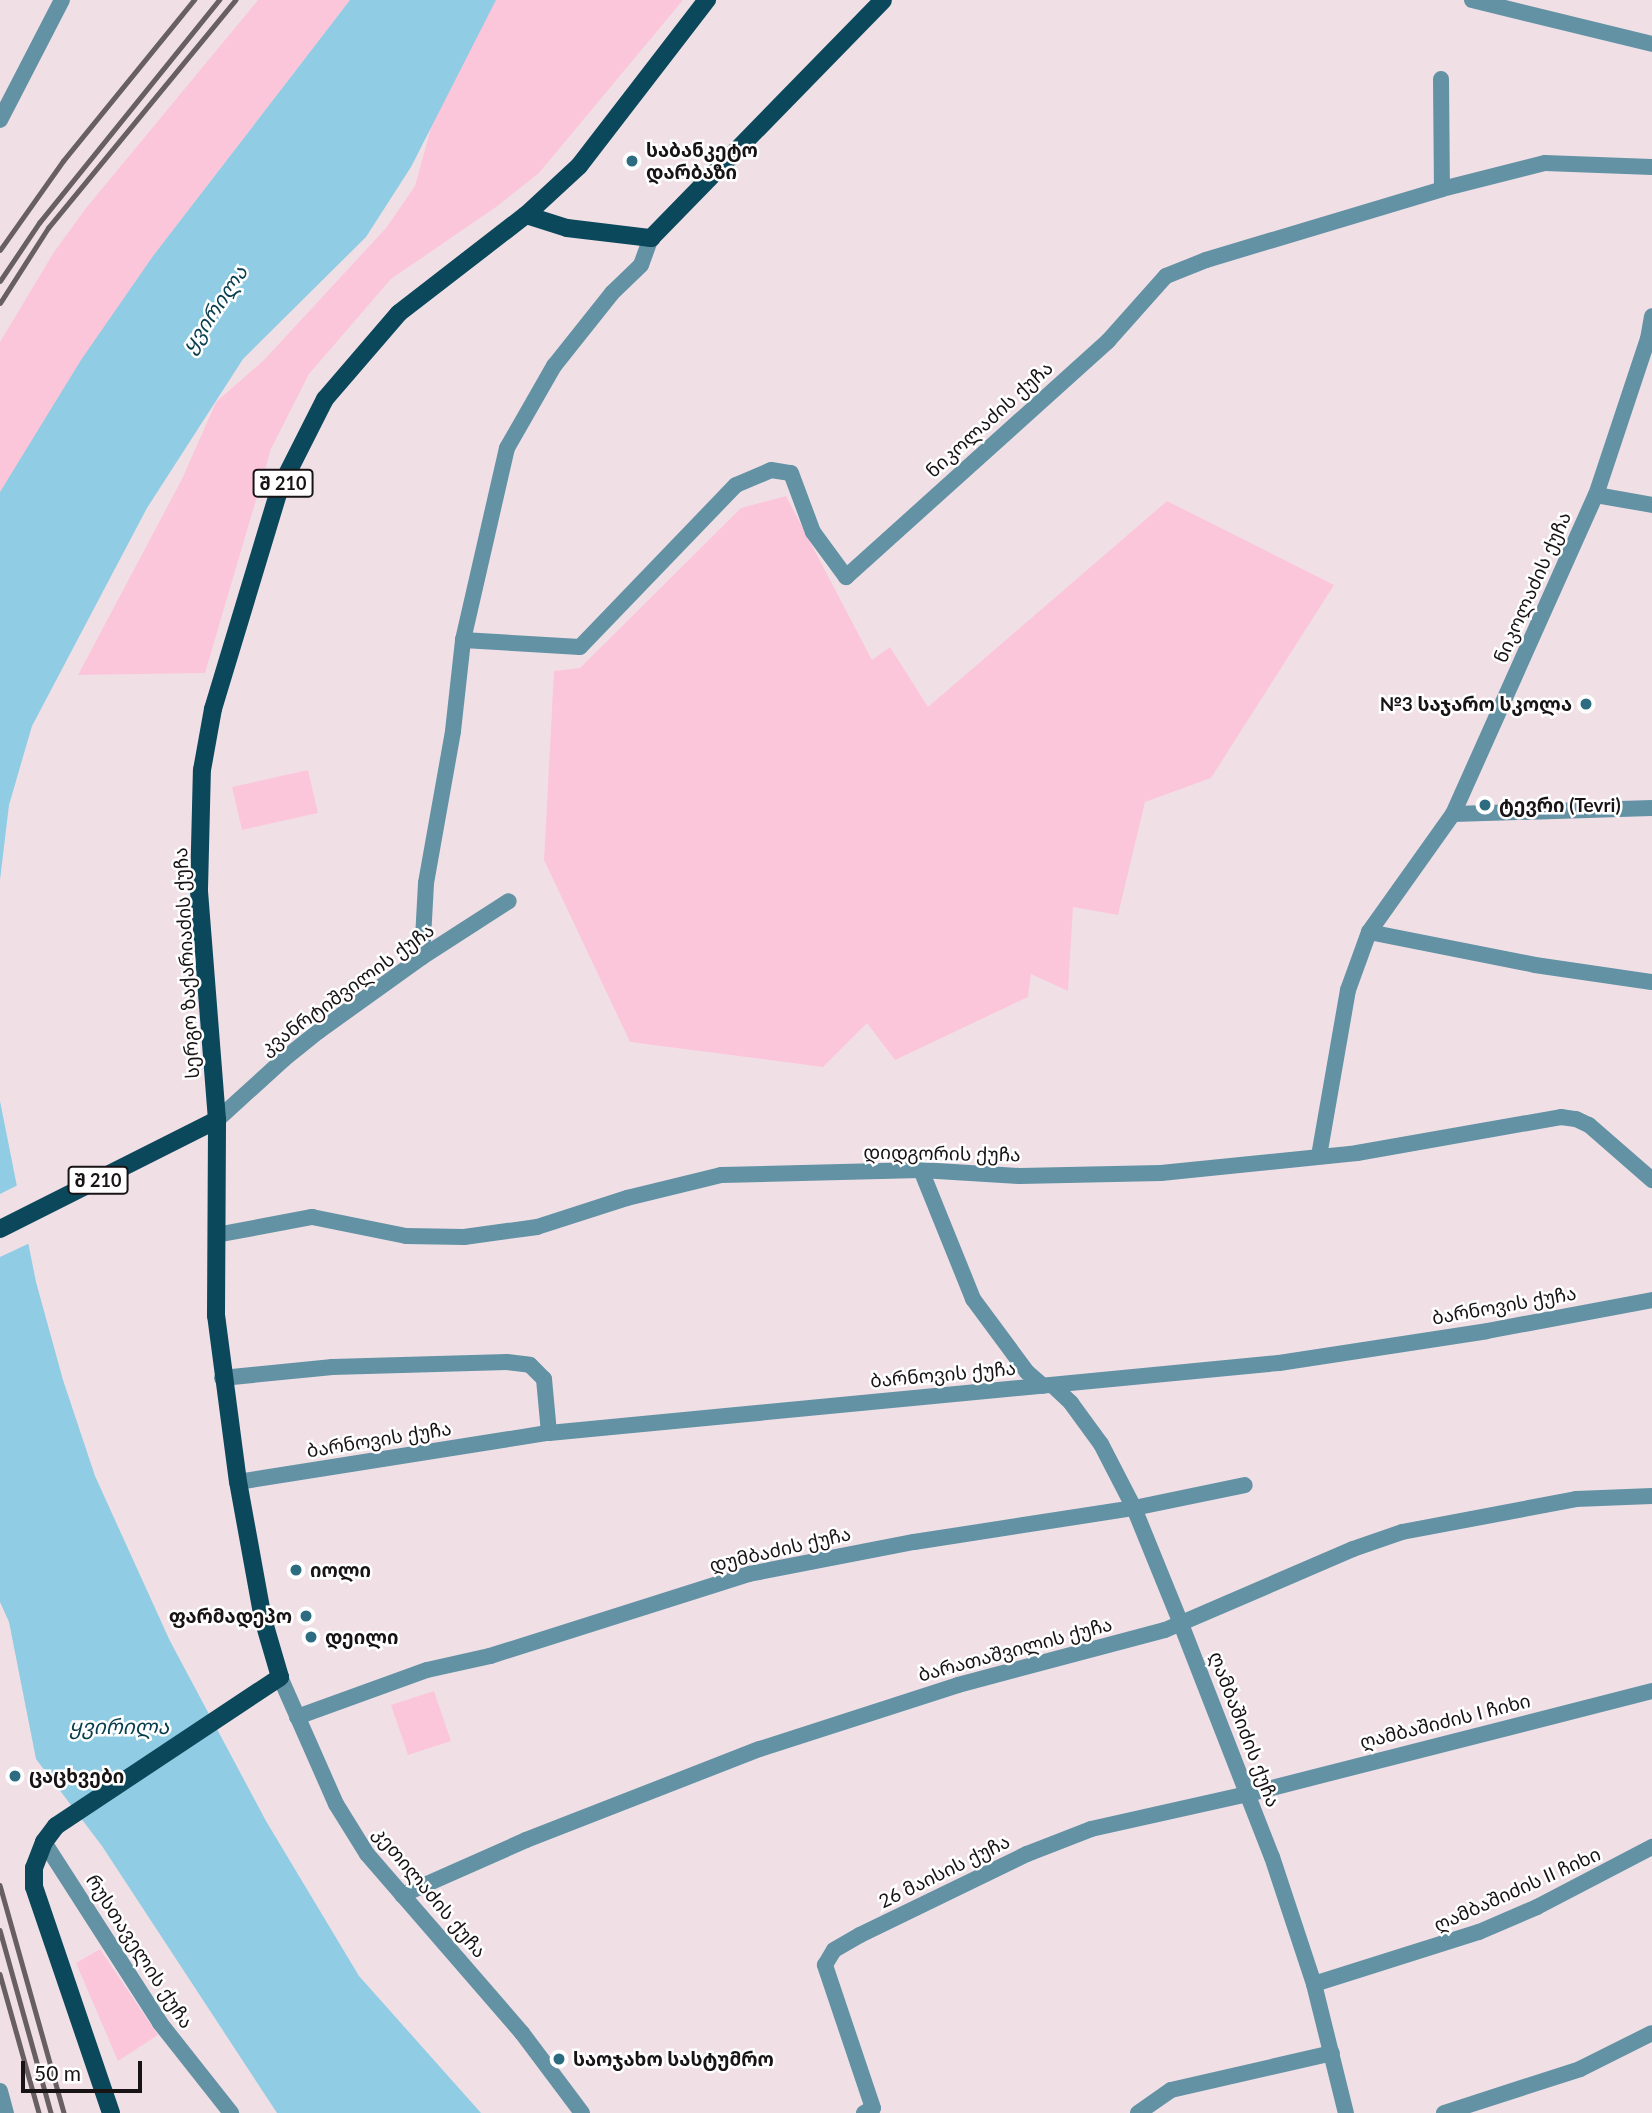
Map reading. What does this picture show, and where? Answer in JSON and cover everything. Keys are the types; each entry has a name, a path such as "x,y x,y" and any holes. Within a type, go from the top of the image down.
{"main road":[{"name":"სერგო ზაქარიაძის ქუჩა","path":"279,1677 264,1619 238,1482 222,1378 216,1316 217,1120 199,889 202,770 213,709 279,490 325,399 399,313 526,215 579,166 707,0"},
{"path":"526,215 567,228 651,238 717,174 883,0"},
{"name":"შ 210","path":"0,1229 217,1120"},
{"path":"111,2113 34,1887 34,1867 44,1842 56,1826 279,1677"}],"street":[{"path":"0,120 62,0"},
{"path":"1472,0 1652,44"},
{"path":"1441,79 1442,189"},
{"name":"ნიკოლაძის ქუჩა","path":"463,640 580,647 736,485 771,470 790,473 813,532 846,577 1108,341 1166,276 1206,261 1442,189 1545,163 1652,167"},
{"path":"422,957 426,883 453,731 463,640 507,448 554,366 612,293 642,265 651,238"},
{"name":"ნიკოლაძის ქუჩა","path":"1319,1156 1349,990 1368,932 1453,814 1596,495 1648,339 1652,316"},
{"path":"1596,495 1652,505"},
{"path":"1453,814 1652,808"},
{"name":"კვანრტიშვილის ქუჩა","path":"217,1120 284,1059 422,957 509,901"},
{"path":"1368,932 1535,965 1652,982"},
{"name":"დიდგორის ქუჩა","path":"216,1235 312,1217 406,1236 464,1237 537,1227 639,1195 721,1175 920,1170 1020,1176 1161,1173 1357,1153 1424,1139 1562,1117 1589,1125 1652,1180"},
{"name":"ღამბაშიძის ქუჩა","path":"920,1170 973,1300 1027,1371 1071,1403 1101,1444 1134,1508 1248,1794 1314,1984 1346,2113"},
{"name":"ბარნოვის ქუჩა","path":"238,1482 549,1433 1279,1363 1486,1331 1652,1300"},
{"path":"222,1378 332,1367 507,1362 530,1364 544,1380 549,1433"},
{"name":"დუმბაძის ქუჩა","path":"297,1717 427,1670 490,1656 749,1574 914,1542 1134,1508 1245,1485"},
{"name":"ბარათაშვილის ქუჩა","path":"402,1895 526,1840 760,1749 958,1685 1181,1624 1353,1549 1415,1528 1576,1499 1652,1496"},
{"name":"კეთილაძის ქუჩა","path":"279,1677 336,1804 367,1854 522,2033 582,2113"},
{"name":"ღამბაშიძის I ჩიხი","path":"1248,1794 1652,1691"},
{"name":"26 მაისის ქუჩა","path":"864,2113 873,2108 825,1965 834,1950 939,1896 1064,1838 1248,1794"},
{"name":"რუსთაველის ქუჩა","path":"44,1842 160,2023 231,2113"},
{"name":"ღამბაშიძის II ჩიხი","path":"1314,1984 1479,1931 1537,1907 1652,1847"},
{"path":"1444,2113 1580,2069 1652,2033"},
{"path":"1138,2113 1171,2090 1332,2053"},
{"path":"0,2091 6,2113"}],"shaded area":[{"path":"258,0 350,0 153,256 0,492 0,342 54,252 86,208"},
{"path":"494,0 683,0 539,173 496,207 391,279 309,374 271,449 205,673 78,675 182,479 216,402 264,360 386,228 415,186 435,113"},
{"path":"786,496 872,660 890,647 928,707 1167,501 1334,585 1211,778 1145,802 1118,915 1073,907 1068,991 1031,974 1028,997 895,1060 867,1023 823,1067 630,1042 544,860 554,671 580,668 741,508"},
{"path":"308,770 318,813 242,830 232,787"},
{"path":"434,1691 451,1741 408,1755 391,1705"},
{"path":"100,1949 158,2035 118,2061 76,1963"}],"water":[{"name":"ყვირილა","path":"350,0 496,0 411,167 366,237 243,359 147,508 32,726 9,805 0,880 0,492 81,360 153,256"},
{"name":"ყვირილა","path":"0,1101 36,1282 63,1380 95,1476 170,1641 266,1821 359,1976 481,2113 277,2113 102,1846 36,1759 9,1622 0,1602"}],"pier":[{"path":"20,1184 32,1242 0,1257 0,1194"}],"railway":[{"path":"0,250 63,161 194,0"},
{"path":"0,281 39,223 219,0"},
{"path":"0,303 48,228 235,0"},
{"path":"0,1885 64,2113"},
{"path":"0,1930 51,2113"},
{"path":"0,1974 39,2113"}],"place":[{"name":"საბანკეტო დარბაზი","path":"632,161"},
{"name":"№3 საჯარო სკოლა","path":"1586,704"},
{"name":"ტევრი (Tevri)","path":"1485,805"},
{"name":"იოლი","path":"296,1570"},
{"name":"ფარმადეპო","path":"306,1616"},
{"name":"დეილი","path":"311,1637"},
{"name":"ცაცხვები","path":"15,1776"},
{"name":"საოჯახო სასტუმრო","path":"559,2059"}]}
